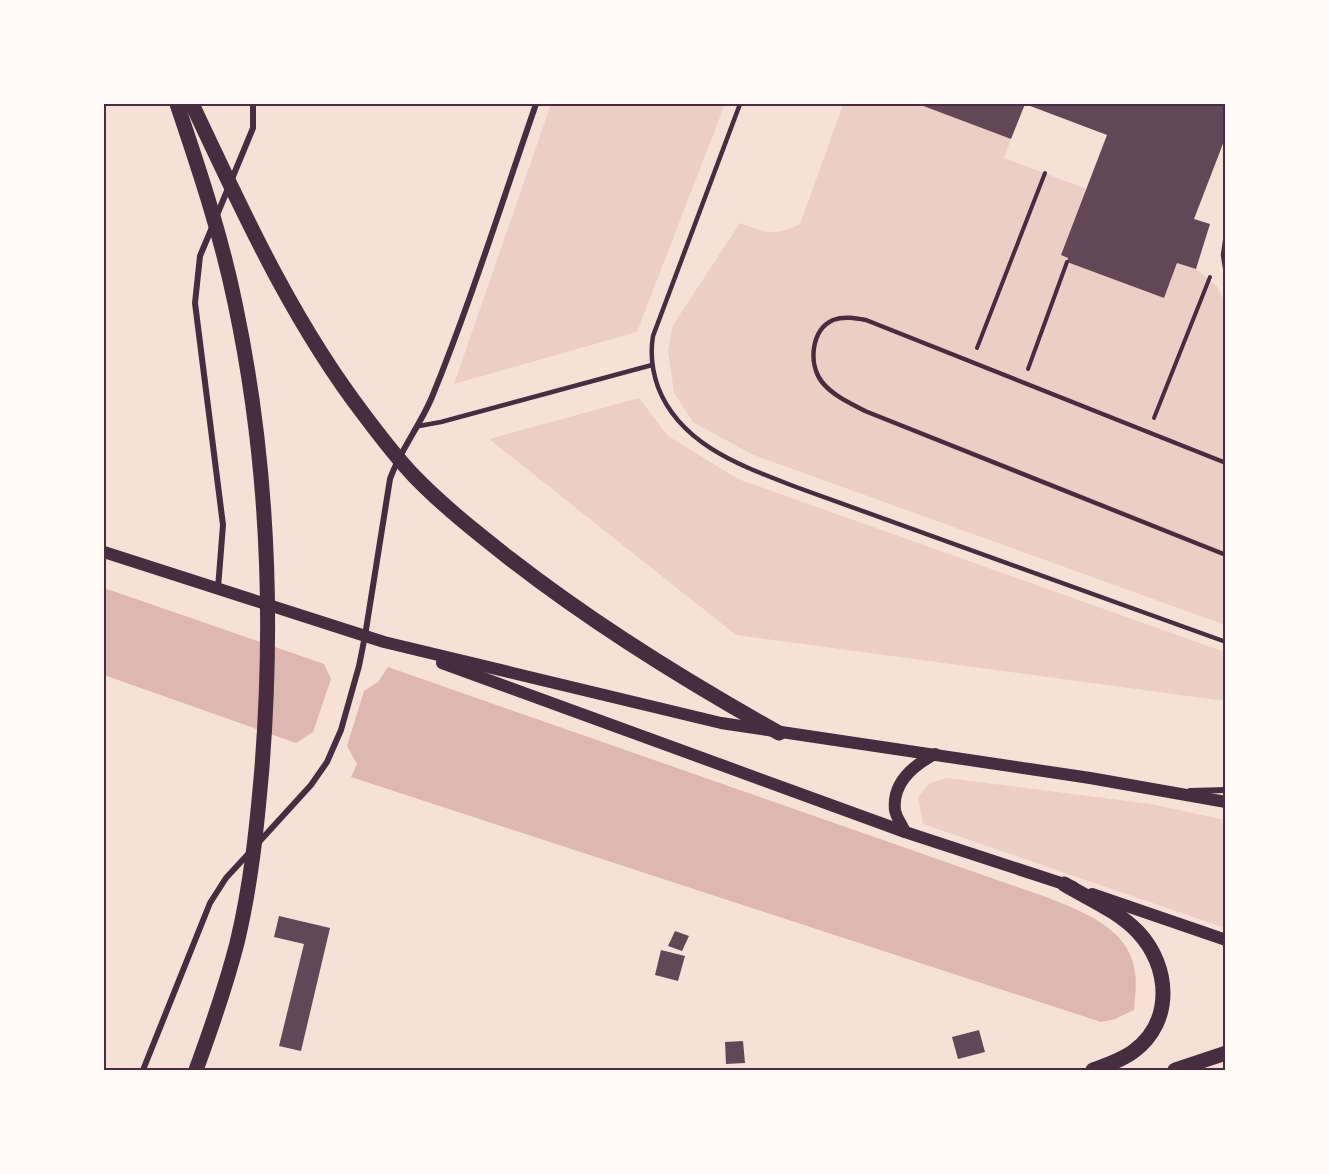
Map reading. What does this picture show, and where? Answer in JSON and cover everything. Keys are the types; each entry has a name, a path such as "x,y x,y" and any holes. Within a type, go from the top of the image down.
{"main road":[{"path":"177,104 218,235 235,300 242,339 259,468 267,609 264,740 252,864 237,943 196,1071"},
{"path":"192,104 242,210 300,320 341,384 412,475 480,536 548,588 692,685 779,733"},
{"path":"104,552 384,642 905,832 1226,940"},
{"path":"384,642 721,723 1172,791 1226,802"},
{"path":"905,832 895,811 898,790 909,771 935,754"},
{"path":"1064,884 1124,920 1136,931 1157,962 1163,983 1162,1013 1149,1036 1132,1052 1093,1071"},
{"path":"1175,1071 1219,1055"}],"street":[{"path":"218,588 223,525 195,303 200,256 253,128 253,104"},
{"path":"143,1071 199,928 219,888 302,796 327,762 343,723 365,636 387,489 393,469 419,426 454,342 536,104"},
{"path":"1172,791 1226,790"}],"lane":[{"path":"740,104 657,322 651,349 652,365 662,397 678,422 700,441 733,460 796,487 1226,642"},
{"path":"1225,237 1222,255 1226,274"},
{"path":"1226,464 866,320 841,318 831,321 815,340 813,352 817,375 823,384 865,411 1226,555"},
{"path":"419,426 652,365"}],"path":[{"path":"971,363 1045,173"},
{"path":"1149,433 1225,237"},
{"path":"1023,384 1067,262"}],"shaded area":[{"path":"551,104 725,104 637,332 454,384"},
{"path":"917,104 1011,139 1004,158 1087,189 1061,255 1068,258 1067,262 1164,298 1177,263 1196,269 1217,286 1226,305 1225,625 751,454 693,422 674,393 668,351 673,325 740,223 770,232 783,231 800,224 843,105"},
{"path":"639,398 668,436 738,479 1225,652 1225,701 736,635 489,439"},
{"path":"104,588 324,664 331,679 313,732 296,743 104,675"},
{"path":"388,667 1074,908 1102,923 1124,944 1135,972 1134,1010 1115,1019 1101,1022 351,777 357,764 347,746 364,691 378,682"},
{"path":"947,778 1151,804 1225,820 1225,928 923,824 918,797 930,783"}],"building":[{"path":"918,104 1025,104 1011,139"},
{"path":"1025,104 1226,104 1226,136 1194,219 1210,224 1196,269 1177,263 1164,298 1067,262 1068,258 1061,255 1107,135"},
{"path":"279,916 330,928 301,1051 279,1046 304,944 274,937"},
{"path":"675,931 689,936 682,951 668,946"},
{"path":"661,950 685,956 678,981 655,975"},
{"path":"979,1030 985,1052 958,1059 952,1037"},
{"path":"743,1041 745,1063 726,1064 725,1042"}]}
